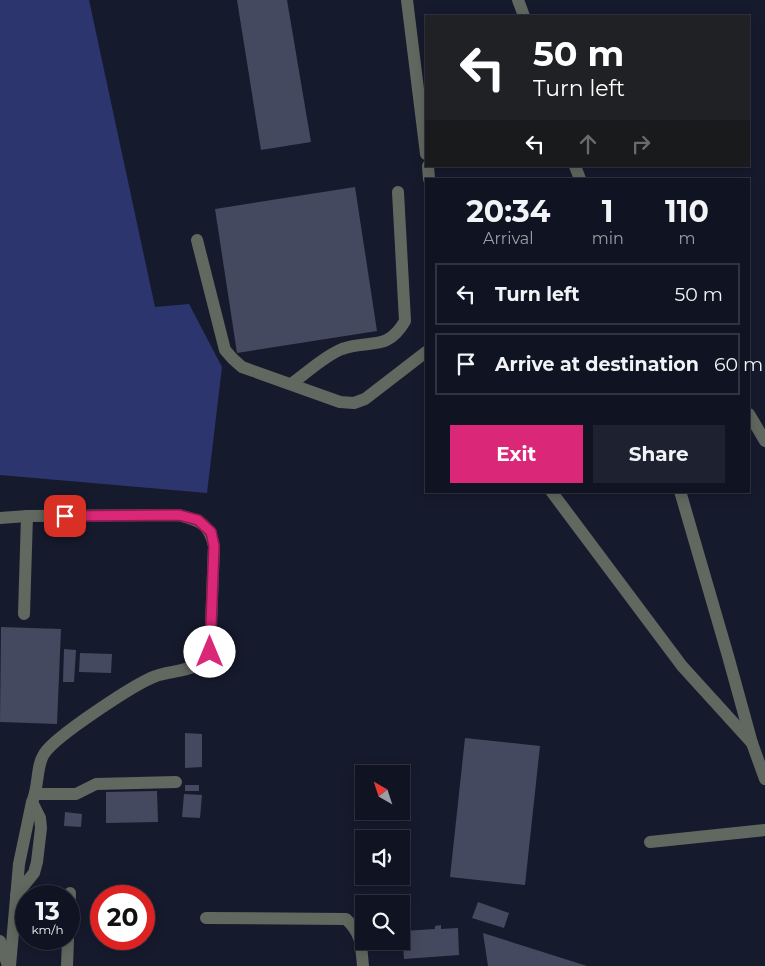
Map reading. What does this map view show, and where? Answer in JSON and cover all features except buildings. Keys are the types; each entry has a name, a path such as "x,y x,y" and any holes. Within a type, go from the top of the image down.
{"lane":[{"path":"407,0 425,146"},
{"path":"518,0 524,15"},
{"path":"291,384 342,349 388,341 399,332 405,321 398,192"},
{"path":"197,240 226,350 232,359 242,367 340,402 354,403 365,399 425,353"},
{"path":"750,416 765,441"},
{"path":"552,493 682,666 752,742"},
{"path":"681,493 752,742 765,779"},
{"path":"0,518 27,516 179,515 198,520 211,532 214,546 210,652 198,664 156,676 135,687 49,746 42,756 34,798 41,828 36,862 34,873 16,895 9,966"},
{"path":"24,614 27,516"},
{"path":"34,798 76,794 96,784 176,782"},
{"path":"650,842 765,830"},
{"path":"206,918 346,919 354,926 360,936 363,966"},
{"path":"0,941 9,966"},
{"path":"67,966 68,950"}],"shaded area":[{"path":"0,0 89,0 155,307 189,304 222,367 207,493 0,475"}],"route":[{"path":"65,516 179,515 198,520 211,532 214,546 210,652"}]}
